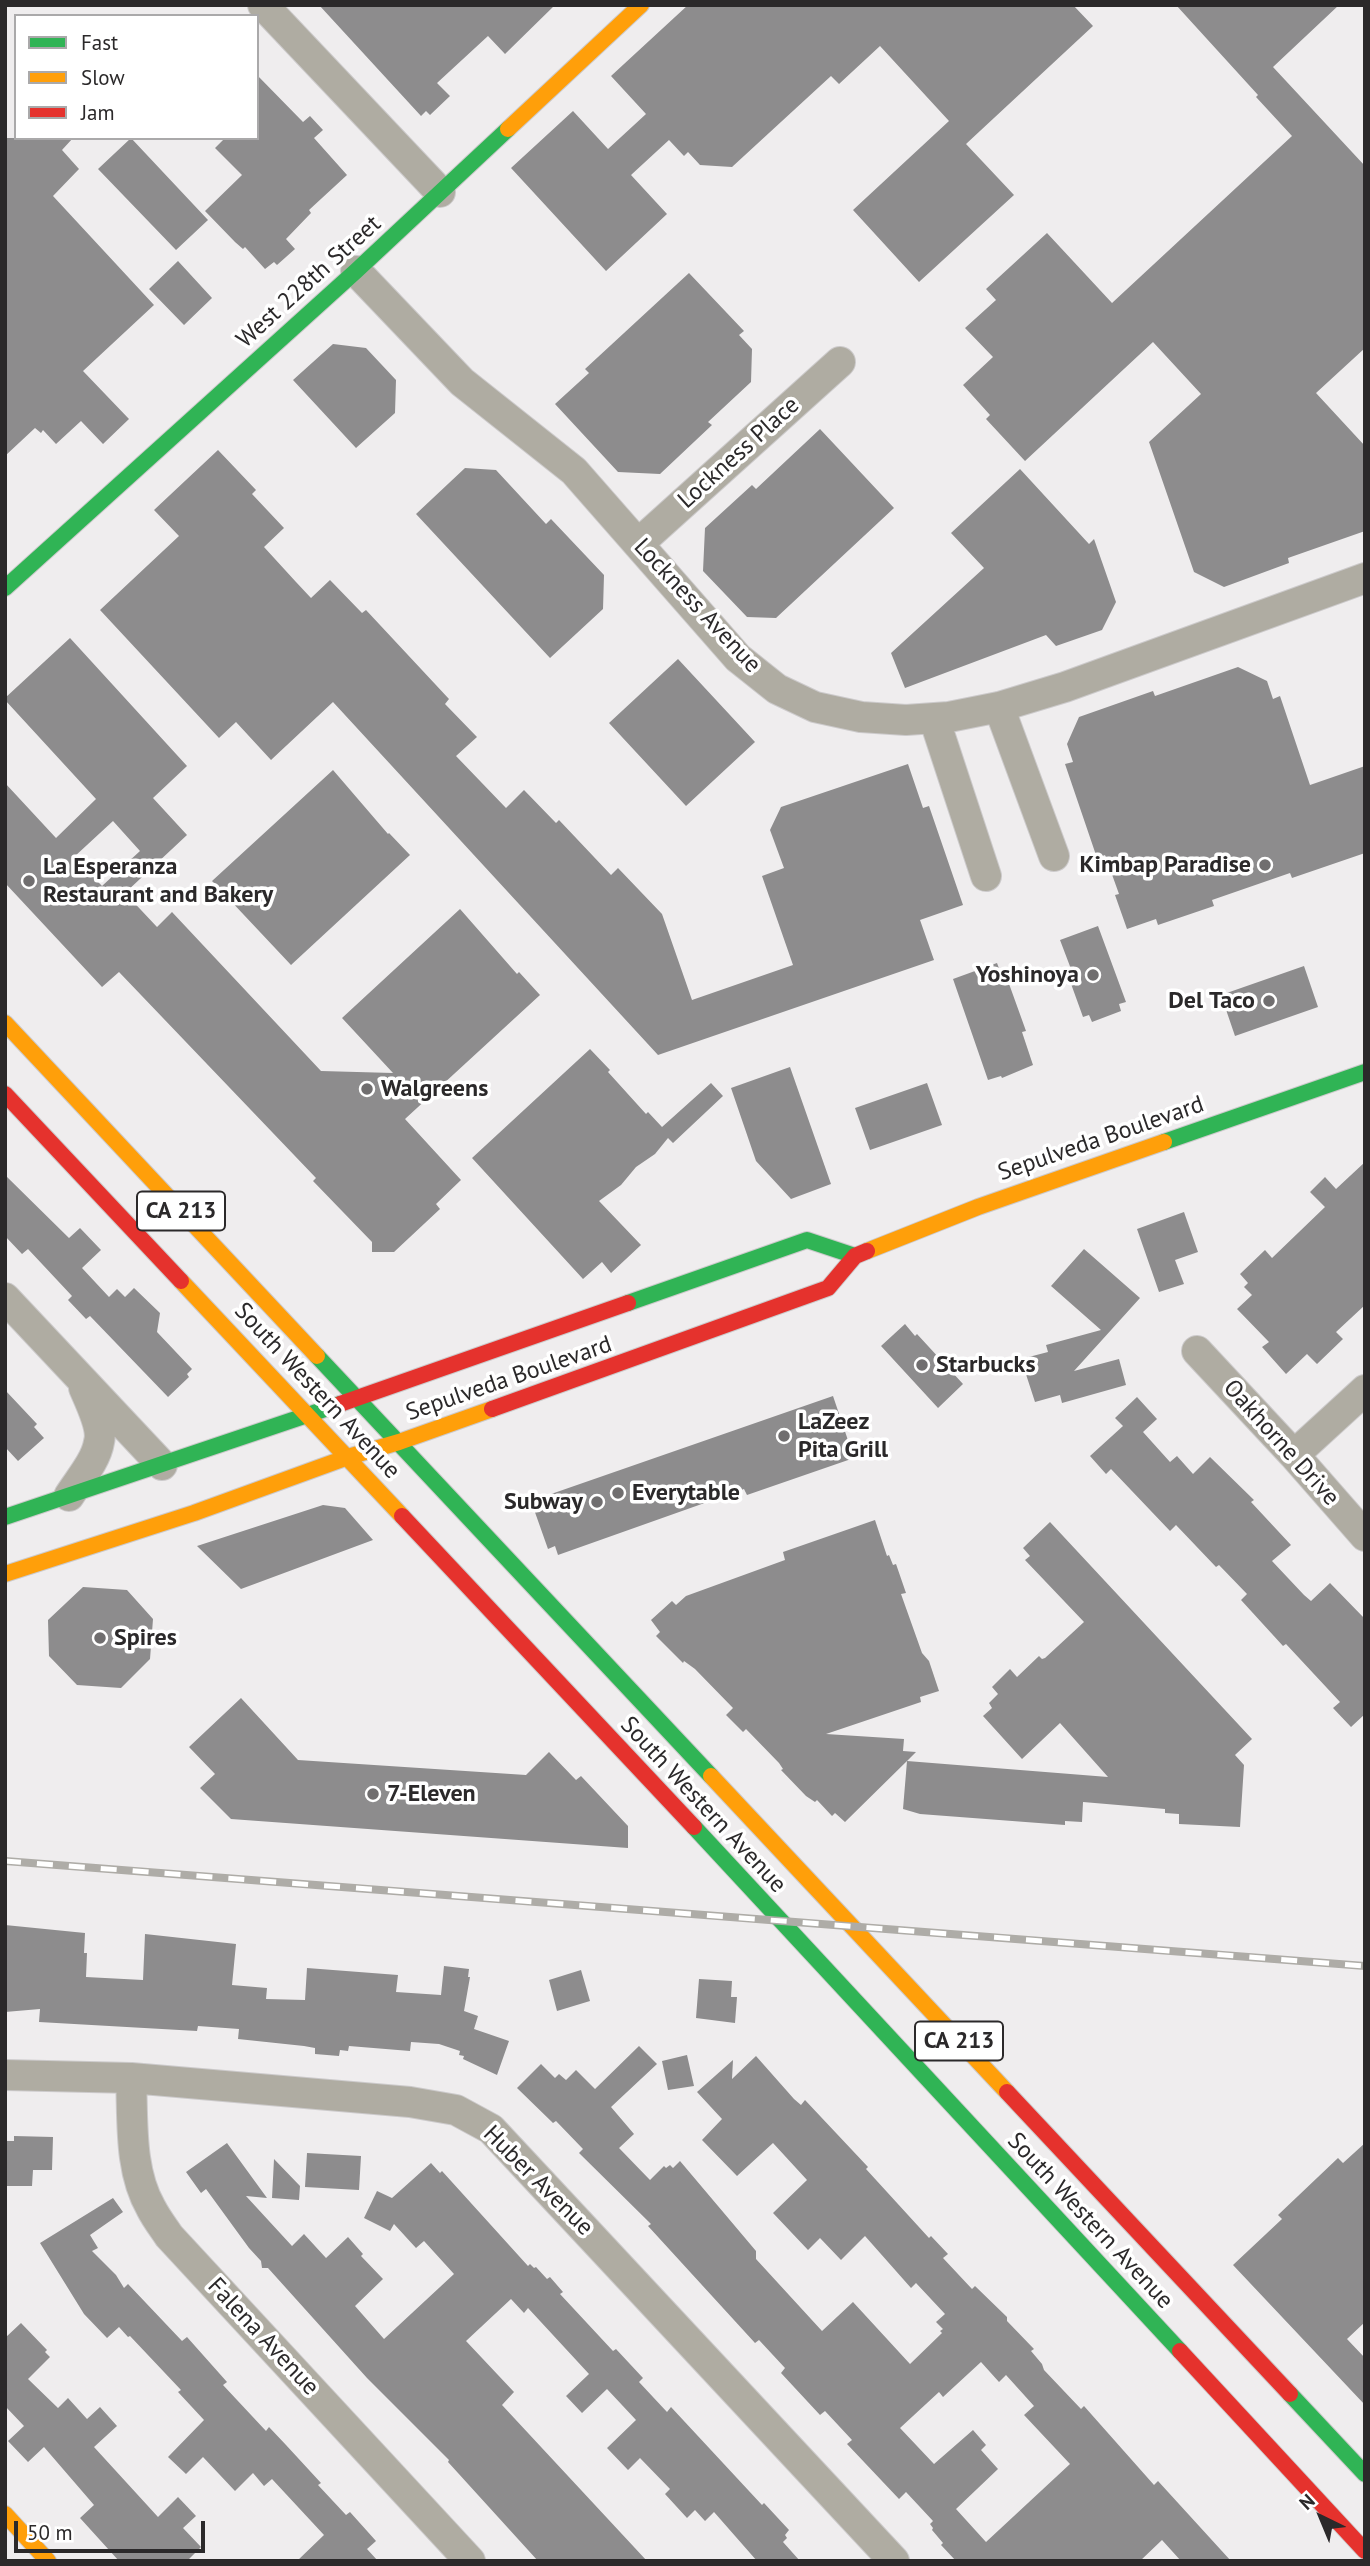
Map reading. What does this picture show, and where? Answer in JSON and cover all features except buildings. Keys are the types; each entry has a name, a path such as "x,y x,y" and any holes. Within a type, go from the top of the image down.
{"main road":[{"name":"West 228th Street","path":"5,588 356,271 641,5"},
{"name":"South Western Avenue","path":"5,1023 1365,2474"},
{"name":"Sepulveda Boulevard","path":"5,1574 194,1513 399,1442 828,1288 855,1256 978,1207 1365,1072"},
{"name":"South Western Avenue","path":"5,1094 835,1978 1365,2554"},
{"name":"Sepulveda Boulevard","path":"5,1517 357,1398 807,1240 855,1256"},
{"path":"5,2514 48,2561"}],"street":[{"path":"263,5 440,192"},
{"name":"Lockness Avenue","path":"356,271 462,382 574,471 738,658 777,689 815,707 861,718 906,720 999,707 1065,687 1365,578"},
{"name":"Lockness Place","path":"638,544 840,362"},
{"path":"999,707 1054,856"},
{"path":"934,718 986,876"},
{"path":"5,1297 162,1465"},
{"name":"Oakhorne Drive","path":"1197,1352 1294,1455 1365,1536"},
{"path":"69,1496 86,1470 100,1440 95,1415 80,1378"},
{"path":"1294,1455 1365,1390"},
{"name":"Huber Avenue","path":"5,2075 131,2078 410,2102 456,2110 491,2129 894,2561"},
{"name":"Falena Avenue","path":"131,2078 134,2144 139,2175 149,2207 169,2236 470,2561"},
{"path":"1360,2561 1365,2554"}],"railway":[{"path":"5,1861 1365,1966"}],"traffic: fast":[{"path":"5,588 356,271 508,129"},
{"path":"1164,1142 1365,1072"},
{"path":"628,1303 807,1240 855,1256"},
{"path":"317,1356 711,1776"},
{"path":"5,1517 340,1404"},
{"path":"694,1827 1180,2351"},
{"path":"1290,2394 1365,2474"}],"traffic: slow":[{"path":"508,129 641,5"},
{"path":"5,1023 317,1356"},
{"path":"867,1251 978,1207 1164,1142"},
{"path":"181,1281 402,1516"},
{"path":"5,1574 194,1513 348,1457 492,1409"},
{"path":"711,1776 1007,2092"},
{"path":"5,2514 48,2561"}],"traffic: jam":[{"path":"5,1094 181,1281"},
{"path":"492,1409 828,1288 855,1256 867,1251"},
{"path":"340,1404 628,1303"},
{"path":"402,1516 694,1827"},
{"path":"1007,2092 1290,2394"},
{"path":"1180,2351 1365,2551"}],"place":[{"name":"Kimbap Paradise","path":"1265,865"},
{"name":"La Esperanza Restaurant and Bakery","path":"29,881"},
{"name":"Yoshinoya","path":"1093,975"},
{"name":"Del Taco","path":"1269,1001"},
{"name":"Walgreens","path":"367,1089"},
{"name":"Starbucks","path":"922,1365"},
{"name":"LaZeez Pita Grill","path":"784,1436"},
{"name":"Everytable","path":"618,1493"},
{"name":"Subway","path":"597,1502"},
{"name":"Spires","path":"100,1638"},
{"name":"7-Eleven","path":"373,1794"}]}
